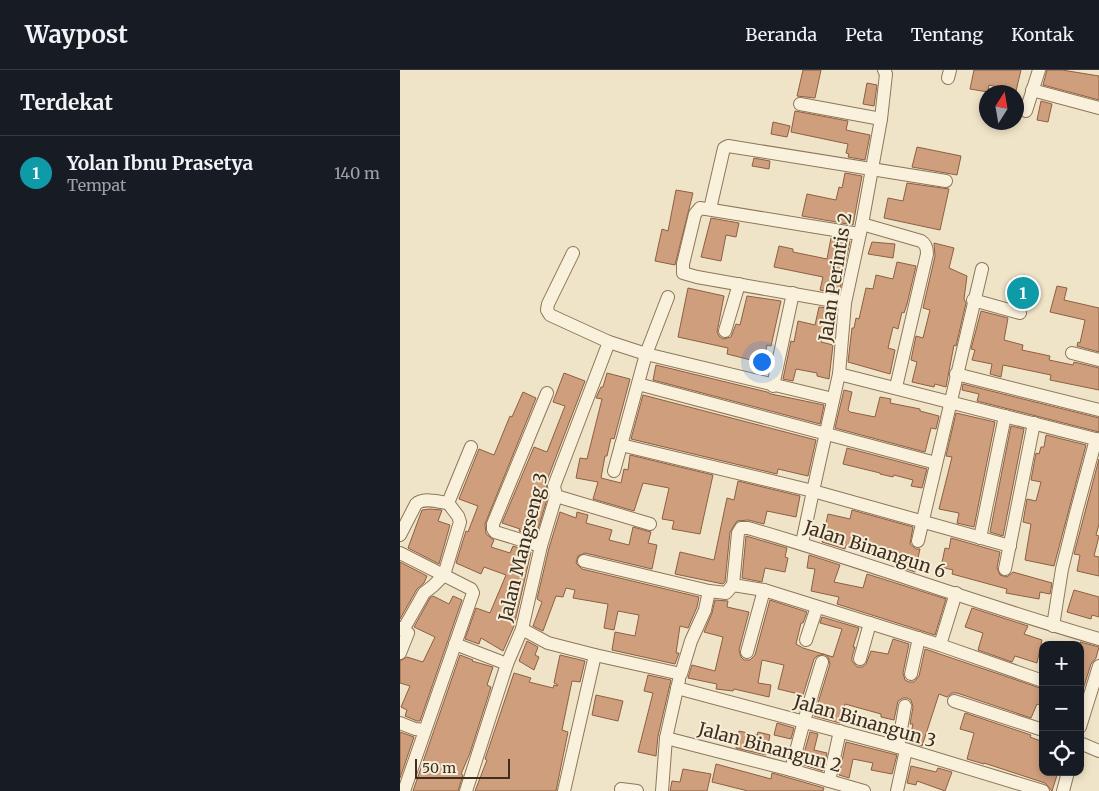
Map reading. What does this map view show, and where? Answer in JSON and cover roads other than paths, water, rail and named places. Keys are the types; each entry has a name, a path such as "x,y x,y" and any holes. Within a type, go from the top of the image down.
{"street":[{"name":"Jalan Perintis 2","path":"802,543 839,374 845,303 881,119 886,74 884,70"},
{"path":"1026,111 1039,70"},
{"path":"1032,90 1099,108"},
{"path":"800,104 881,119"},
{"path":"710,209 724,148 728,146 946,182"},
{"path":"845,303 683,273 682,264 696,214 700,208 710,209 861,229 921,241 925,244 927,254 896,388"},
{"path":"573,253 548,304 550,315 609,342 646,354 833,399"},
{"path":"918,541 973,300 982,269"},
{"path":"725,331 738,284"},
{"path":"773,386 793,293"},
{"path":"614,471 646,354 668,296"},
{"path":"973,300 1020,312"},
{"name":"Jalan Mangseng 3","path":"466,791 507,664 522,629 541,546 556,496 554,486 609,342"},
{"path":"1072,353 1099,360"},
{"path":"839,374 1098,439 1062,569 1053,626"},
{"path":"956,374 1099,410"},
{"path":"638,384 936,463"},
{"path":"541,546 495,532 493,524 547,393"},
{"path":"980,538 1005,416"},
{"path":"1005,569 1034,423"},
{"path":"621,445 813,492 1010,546"},
{"path":"448,503 471,447"},
{"path":"556,496 650,524"},
{"path":"400,535 419,501 448,503 458,516 460,522 444,575 420,598 402,629 408,633 408,636 400,653"},
{"name":"Jalan Binangun 6","path":"733,585 738,533 741,528 748,528 802,543 1099,640"},
{"path":"400,553 471,589 473,597 424,730 404,791"},
{"path":"584,561 709,591 726,593 733,585 764,590 919,638 1039,679"},
{"path":"747,652 764,590"},
{"path":"662,791 666,738 677,688 691,641 705,610 709,591"},
{"path":"940,645 956,593"},
{"path":"806,640 817,607"},
{"path":"860,659 870,623"},
{"path":"522,629 548,643 681,674"},
{"path":"911,674 919,638"},
{"path":"455,644 507,664"},
{"path":"564,791 595,655"},
{"path":"792,770 804,721 822,662"},
{"path":"1084,695 1099,666"},
{"name":"Jalan Binangun 3","path":"677,688 840,731 1043,791"},
{"path":"954,701 1039,729"},
{"path":"897,791 906,706"},
{"path":"400,723 415,729 424,730"},
{"path":"829,780 840,731"},
{"name":"Jalan Binangun 2","path":"666,738 792,770 864,791"},
{"path":"1084,744 1099,750"},
{"path":"1062,791 1067,776"},
{"path":"621,789 637,791"}],"place":[{"name":"Yolan Ibnu Prasetya","path":"1023,293"}]}
